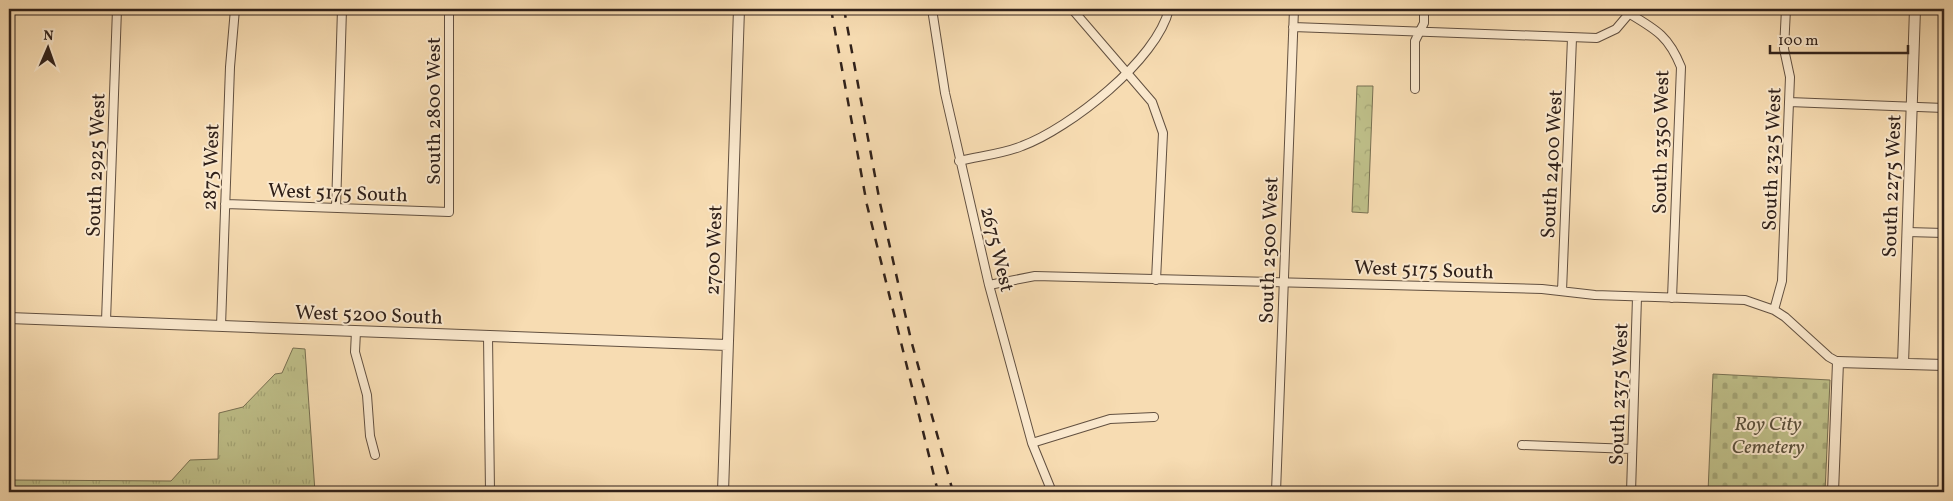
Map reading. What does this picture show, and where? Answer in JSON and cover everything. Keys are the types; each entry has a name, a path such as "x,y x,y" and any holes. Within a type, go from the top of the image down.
{"street":[{"name":"South 2925 West","path":"106,322 117,9"},
{"name":"2875 West","path":"221,326 230,67 235,9"},
{"path":"336,208 342,9"},
{"name":"South 2800 West","path":"449,9 449,212"},
{"name":"2700 West","path":"723,492 739,9"},
{"name":"2675 West","path":"932,9 945,93 989,284 1032,443 1052,492"},
{"path":"1072,9 1152,102 1163,132 1156,280"},
{"path":"959,160 1021,147 1057,131 1081,114 1127,71 1151,44 1169,9"},
{"name":"South 2500 West","path":"1276,492 1294,9"},
{"path":"1415,89 1415,41 1424,23 1424,9"},
{"name":"South 2325 West","path":"1774,310 1782,281 1790,77 1784,49 1786,9"},
{"name":"South 2275 West","path":"1903,364 1915,9"},
{"path":"1293,27 1597,38 1616,29 1632,11"},
{"name":"South 2350 West","path":"1632,11 1659,31 1672,46 1680,67 1672,298"},
{"name":"South 2400 West","path":"1562,291 1572,38"},
{"path":"1789,102 1944,108"},
{"name":"West 5175 South","path":"225,204 449,212"},
{"path":"1907,232 1944,233"},
{"name":"West 5175 South","path":"989,284 1035,276 1562,291 1577,294 1745,300 1774,310 1829,357 1838,362"},
{"name":"South 2375 West","path":"1631,492 1638,297"},
{"name":"West 5200 South","path":"9,318 728,344"},
{"path":"356,331 354,352 367,395 370,436 375,455"},
{"path":"488,336 490,492"},
{"path":"1833,492 1838,362 1944,365"},
{"path":"1032,443 1110,419 1154,417"},
{"path":"1522,445 1632,449"}],"green space":[{"path":"1357,86 1373,86 1368,213 1352,212"},
{"path":"293,348 305,349 315,492 9,492 9,480 171,481 190,460 218,459 219,413 243,407 275,374 282,373"},
{"name":"Roy City Cemetery","path":"1713,374 1830,380 1825,492 1708,492"}],"railway":[{"path":"831,9 867,205 938,492"},
{"path":"844,9 880,203 911,340 953,492"}]}
